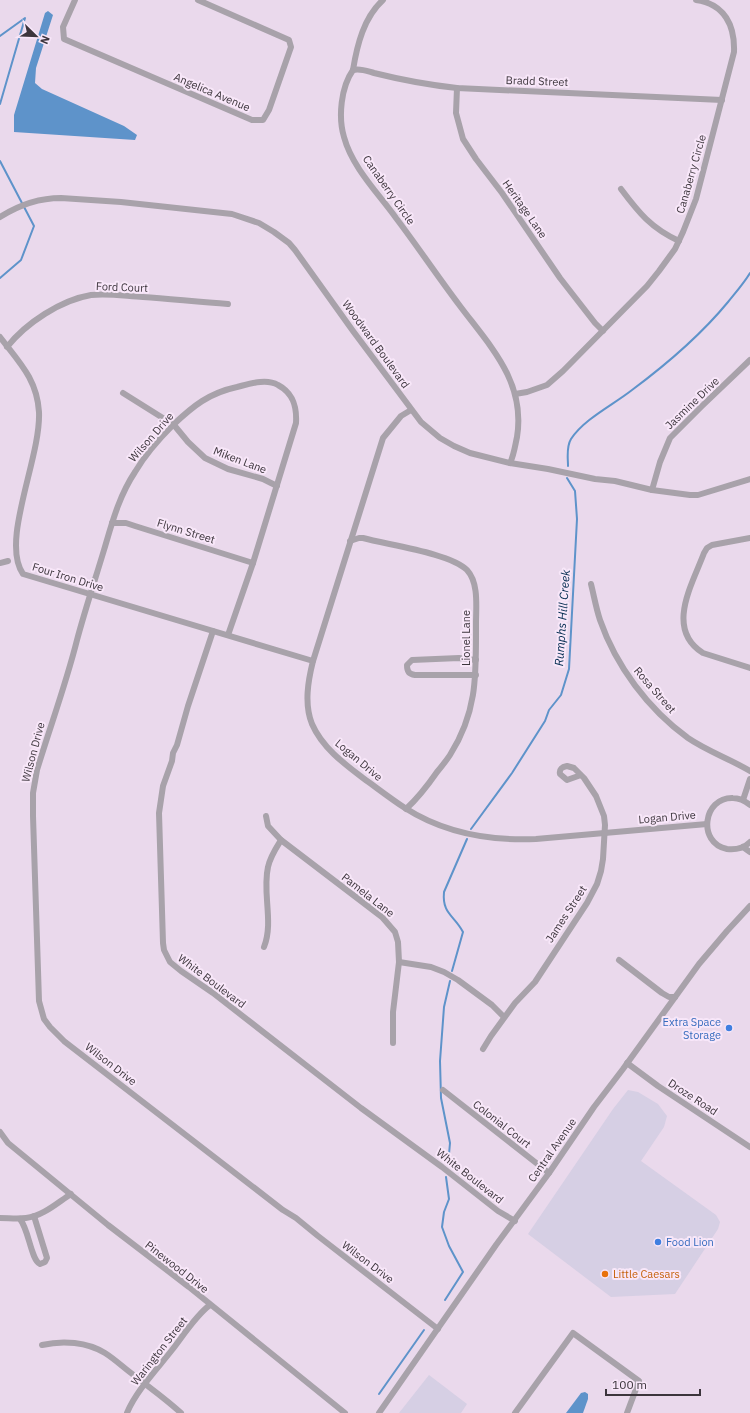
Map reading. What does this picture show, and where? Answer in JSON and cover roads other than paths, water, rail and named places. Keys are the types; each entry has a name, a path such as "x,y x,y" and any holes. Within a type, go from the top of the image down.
{"street":[{"name":"Angelica Avenue","path":"75,0 63,27 64,39 252,120 263,120 269,110 291,47 289,40 198,0"},
{"name":"Canaberry Circle","path":"383,0 377,5 362,31 353,70 350,74 341,106 342,130 347,146 360,168 419,248 459,306 474,323 500,360 510,379 515,394 518,418 518,430 513,457 510,463"},
{"name":"Canaberry Circle","path":"515,394 536,390 552,381 603,331 659,272 678,241 690,215 696,199 734,52 734,36 732,27 723,13 710,3 696,0"},
{"name":"Bradd Street","path":"353,70 361,69 401,80 457,88 722,100"},
{"name":"Heritage Lane","path":"457,88 456,113 463,138 476,159 502,193 560,278 603,331"},
{"path":"621,189 650,224 657,230 678,241"},
{"name":"Woodward Boulevard","path":"0,217 14,209 32,202 51,198 61,198 203,210 232,214 259,223 282,238 295,250 411,410 421,422 434,433 454,446 470,453 510,463 595,479 615,481 672,493 698,495 750,479"},
{"name":"Ford Court","path":"7,347 18,334 49,311 86,296 107,294 228,304"},
{"path":"0,337 24,368 32,382 37,397 38,424 25,461"},
{"name":"Jasmine Drive","path":"652,490 660,462 670,438 750,360"},
{"name":"Wilson Drive","path":"228,635 253,563 290,444 296,417 295,404 290,394 275,383 269,382 250,384 228,388 213,394 200,402 174,425 156,444 134,472 119,502 37,770 35,781 33,816 38,1001 44,1020 56,1034 145,1102 155,1112 283,1210 296,1218 438,1329"},
{"name":"Miken Lane","path":"123,393 174,425 188,442 205,458 228,469 263,479 277,486"},
{"name":"Logan Drive","path":"411,410 401,416 383,438 313,661 308,684 307,701 310,716 319,737 341,761 406,809 428,820 477,836 510,840 536,839 707,824"},
{"name":"Flynn Street","path":"112,523 126,523 253,563"},
{"name":"Lionel Lane","path":"350,541 363,538 441,556 453,561 468,571 473,582 476,601 476,675 472,702 459,739 445,762 419,796 406,809"},
{"path":"750,538 712,545 708,548 704,553 690,588 682,616 687,637 699,650 703,653 750,668"},
{"name":"Four Iron Drive","path":"4,555 13,567 23,574 313,661"},
{"path":"0,563 8,561"},
{"name":"Rosa Street","path":"591,584 599,617 610,646 640,691 670,723 687,737 750,771"},
{"name":"White Boulevard","path":"213,631 188,706 177,745 173,753 160,804 163,942 170,962 213,993 361,1108 498,1210 515,1220"},
{"path":"476,660 458,658 412,660 407,665 407,671 416,675 476,675"},
{"name":"James Street","path":"483,1049 504,1017 535,982 591,896 597,884 603,859 604,816 596,796 581,775"},
{"path":"743,800 750,779"},
{"path":"750,805 743,800 729,798 716,803 708,814 707,824 709,834 717,844 730,849 743,847 750,842"},
{"name":"Pamela Lane","path":"266,816 268,826 281,840 387,922 395,932 397,937 399,962 392,1012 393,1043"},
{"path":"264,947 268,934 266,892 268,867 273,853 281,840"},
{"path":"743,847 750,852"},
{"name":"Central Avenue","path":"380,1413 496,1245 549,1173 594,1107 700,964 750,906"},
{"path":"619,960 662,993 669,997 675,997"},
{"path":"399,962 431,967 444,972 458,980 492,1005 504,1017"},
{"name":"Droze Road","path":"627,1063 658,1086 750,1147"},
{"name":"Colonial Court","path":"443,1090 549,1173"},
{"name":"Pinewood Drive","path":"0,1132 8,1143 108,1225 345,1413"},
{"path":"0,1218 20,1219 34,1216 44,1212 71,1194"},
{"path":"20,1219 25,1224 35,1260 40,1264 45,1262 47,1258 34,1216"},
{"name":"Warington Street","path":"127,1413 146,1384 200,1313 210,1305"},
{"path":"514,1413 573,1333 639,1381 627,1413"},
{"path":"42,1345 54,1342 70,1342 94,1348 111,1357 181,1413"}],"water":[{"path":"48,11 53,15 36,68 35,83 42,89 124,126 137,135 135,140 14,132 14,115 45,13"},
{"path":"585,1392 588,1394 588,1399 583,1413 566,1413 581,1393"}],"waterway":[{"path":"0,36 25,18 0,104"},
{"path":"0,161 34,226 21,260 0,278"},
{"name":"Rumphs Hill Creek","path":"568,466 568,445 583,425 624,396 683,349 740,288 750,273"},
{"name":"Rumphs Hill Creek","path":"471,829 512,773 545,721 549,710 561,695 569,669 577,519 575,491 567,478"},
{"name":"Rumphs Hill Creek","path":"452,971 463,932 447,910 444,892 467,839"},
{"name":"Rumphs Hill Creek","path":"448,1165 450,1143 441,1098 440,1061 444,1007 450,981"},
{"name":"Rumphs Hill Creek","path":"445,1300 463,1272 449,1246 442,1227 444,1212 449,1199 446,1177"},
{"name":"Rumphs Hill Creek","path":"379,1394 424,1330"}],"place":[{"name":"Extra Space Storage","path":"729,1028"},
{"name":"Food Lion","path":"658,1242"},
{"name":"Little Caesars","path":"605,1274"}]}
